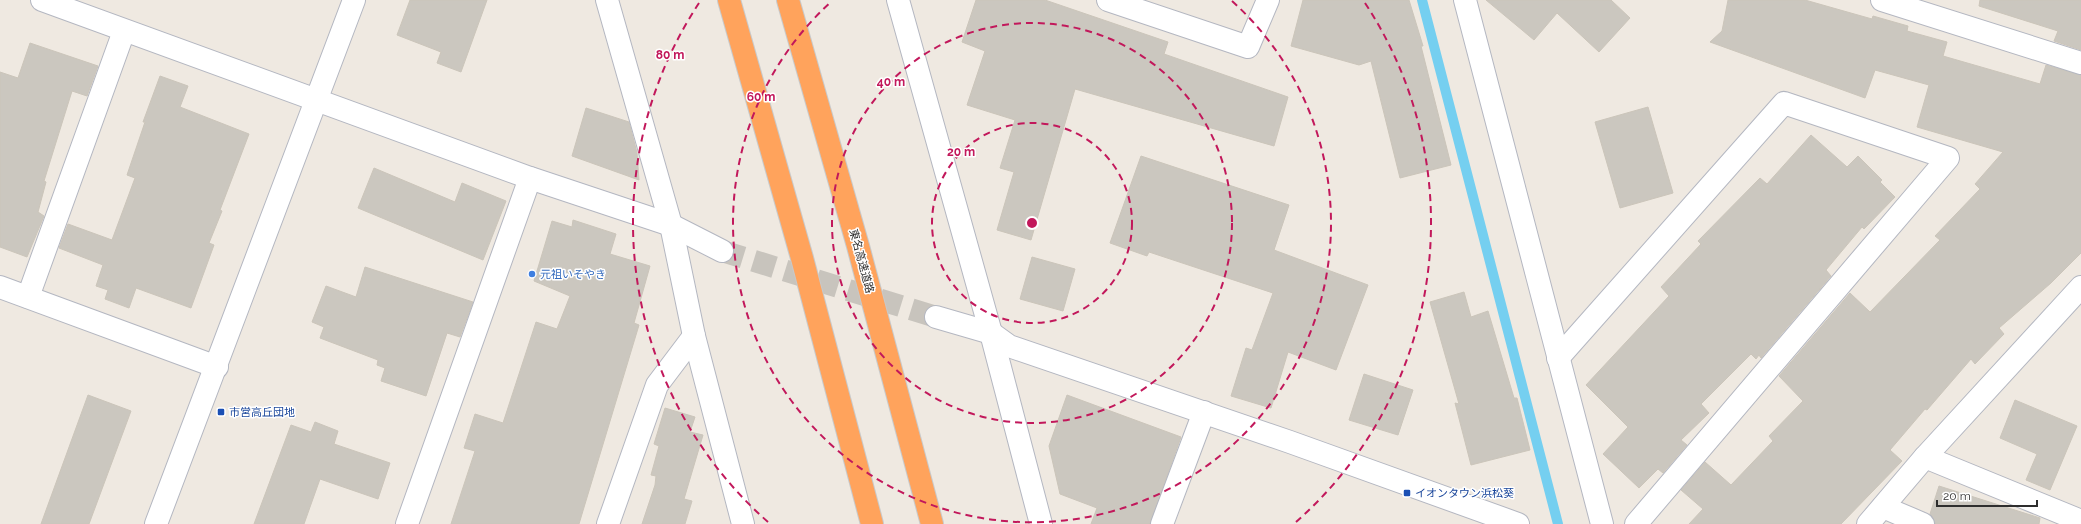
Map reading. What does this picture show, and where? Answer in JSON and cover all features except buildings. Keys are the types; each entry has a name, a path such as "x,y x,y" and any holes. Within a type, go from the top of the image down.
{"highway":[{"path":"729,0 802,258 872,524"},
{"name":"東名高速道路","path":"788,0 858,246 932,524"}],"street":[{"path":"42,0 124,32 318,100 530,178 671,225 722,251"},
{"path":"156,524 318,100 354,0"},
{"path":"607,0 671,225 694,336 743,524"},
{"path":"898,0 991,333 1041,524"},
{"path":"1108,0 1248,47 1268,0"},
{"path":"1465,0 1558,358 1598,523"},
{"path":"1882,0 2081,63"},
{"path":"28,297 124,32"},
{"path":"1558,358 1784,104 1948,158 1636,524"},
{"path":"407,524 530,178"},
{"path":"1868,524 1925,457 2081,286"},
{"path":"0,287 217,367"},
{"path":"936,317 991,333 1009,346 1204,412 1518,524"},
{"path":"608,524 657,385 694,336"},
{"path":"1162,524 1204,412"},
{"path":"1925,457 2081,521"},
{"path":"1883,507 1923,524"}],"waterway":[{"path":"1422,0 1558,524"}],"tunnel":[{"path":"722,251 936,317"}],"place":[{"name":"元祖いそやき","path":"532,274"},
{"name":"市営高丘団地","path":"221,412"},
{"name":"イオンタウン浜松葵","path":"1407,493"}]}
